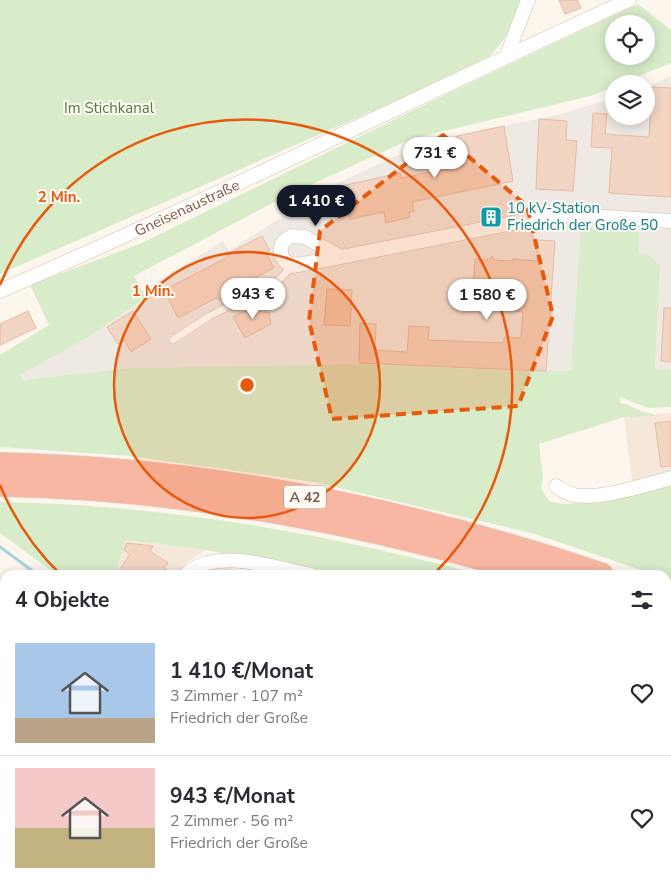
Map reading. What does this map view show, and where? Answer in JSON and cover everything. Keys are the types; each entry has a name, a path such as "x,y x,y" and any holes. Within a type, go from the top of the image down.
{"highway":[{"name":"A 42","path":"0,466 147,475 273,492 455,530 585,570"},
{"name":"A 42","path":"0,484 133,493 257,509 416,541 523,570"}],"street":[{"path":"507,55 528,0"},
{"name":"Gneisenaustraße","path":"0,291 122,238 392,112 507,55 629,0"},
{"path":"341,257 304,237 292,236 283,242 280,253 282,259 292,266 341,257 548,216 572,215 671,221"},
{"path":"556,486 573,495 591,495 634,488 671,478"},
{"path":"193,570 204,563 219,560 271,570"}],"lane":[{"path":"173,340 208,317 280,279 292,266"}],"highlighted area":[{"path":"443,135 527,206 553,316 518,406 332,419 309,321 320,231"}],"shaded area":[{"path":"671,76 671,370 655,370 660,266 571,371 353,364 129,368 21,380 20,375 87,338 145,299 142,291 223,241 229,250 336,184 400,154 455,136 561,114 605,101 605,125 655,125 655,83"},
{"path":"671,413 671,472 632,482 624,417"},
{"path":"126,540 206,550 187,562 180,570 117,570"},
{"path":"220,567 240,570 210,570"}],"green space":[{"name":"Im Stichkanal","path":"0,0 522,0 507,35 490,56 396,101 0,274"},
{"path":"638,4 652,15 615,15"},
{"path":"655,17 671,30 671,63 641,75 605,75 605,90 594,95 411,139 286,196 134,276 146,298 87,338 20,375 22,380 129,368 353,364 571,371 581,228 639,232 638,254 649,255 660,266 655,370 671,370 671,407 648,408 620,397 620,403 645,413 654,414 654,416 624,417 539,444 543,478 541,489 549,501 574,503 627,495 671,484 671,570 641,570 535,534 314,482 129,456 0,447 0,355 49,325 30,285 142,243 447,94 605,20 605,65 655,65"},
{"path":"0,502 96,506 192,516 286,531 380,550 462,570 308,570 206,550 126,540 117,570 50,570 0,533"}],"building":[{"path":"559,0 577,0 581,8 565,14"},
{"path":"655,87 671,88 671,197 609,193 612,148 591,147 593,113 605,114 605,134 649,137 650,125 655,125"},
{"path":"539,119 567,121 566,140 577,141 573,191 536,189"},
{"path":"504,126 513,181 412,202 414,211 409,212 410,217 386,223 384,212 350,219 342,186 400,173 401,178 463,166 457,136"},
{"path":"262,236 270,251 266,253 274,268 223,294 221,300 216,298 178,318 164,290 228,257 227,254"},
{"path":"538,240 555,241 546,371 359,363 360,323 376,324 375,350 407,352 409,326 429,327 428,340 504,343 504,337 521,338 523,312 472,306 475,259 488,260 492,256 494,260 537,261"},
{"path":"327,289 352,290 350,326 324,325"},
{"path":"261,303 266,313 269,312 271,324 245,338 233,317"},
{"path":"664,308 671,308 671,362 661,361"},
{"path":"28,311 36,328 0,345 0,324"},
{"path":"133,311 151,339 131,352 124,340 118,344 107,327"},
{"path":"671,421 671,466 661,467 655,423"},
{"path":"127,543 153,546 150,551 168,563 164,568 167,570 119,570 130,554 124,550"}],"waterway":[{"path":"0,547 31,570"}],"place":[{"name":"10 kV-Station Friedrich der Große 50","path":"491,217"}]}
